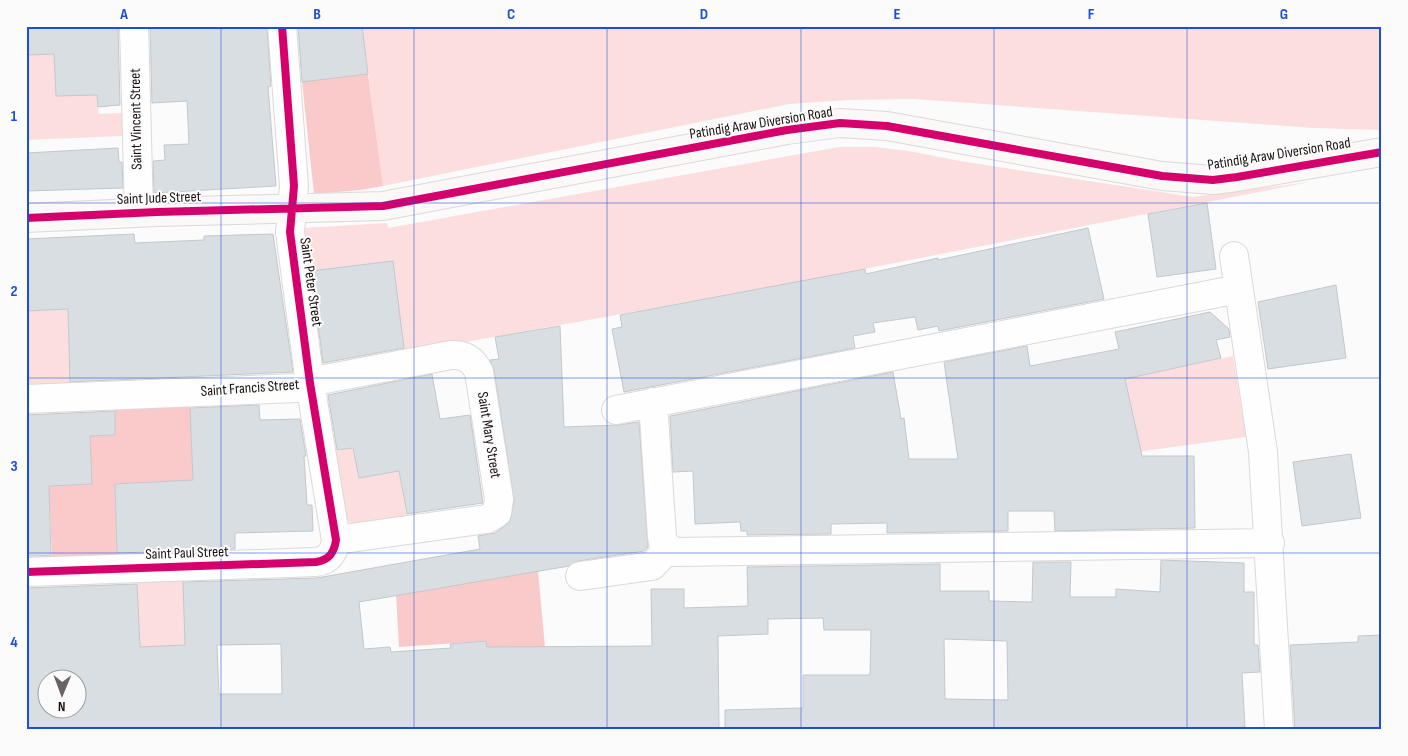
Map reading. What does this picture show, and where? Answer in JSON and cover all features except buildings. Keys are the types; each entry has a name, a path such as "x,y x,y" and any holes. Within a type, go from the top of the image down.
{"street":[{"name":"Saint Vincent Street","path":"134,26 139,212"},
{"name":"Saint Peter Street","path":"282,26 294,186 290,232 310,383 336,540"},
{"name":"Patindig Araw Diversion Road","path":"293,209 402,204 787,130 840,124 864,123 905,128 1188,179 1237,177 1382,152"},
{"name":"Saint Jude Street","path":"26,218 139,212 293,209"},
{"path":"1234,256 1262,440 1270,544 1279,730"},
{"path":"616,410 1238,289"},
{"name":"Saint Francis Street","path":"26,399 297,388 310,383 451,355 457,354 470,359"},
{"name":"Saint Mary Street","path":"336,540 487,519 497,513 499,499 478,372 470,359"},
{"path":"654,402 662,537 668,549 681,554 1270,544"},
{"name":"Saint Paul Street","path":"26,572 316,562 331,556 336,540"},
{"path":"580,576 652,566 668,549"}],"shaded area":[{"path":"362,26 1382,26 1382,130 1313,128 914,99 848,100 789,104 383,186"},
{"path":"54,54 56,96 97,95 99,114 123,113 123,136 26,140 26,55"},
{"path":"368,74 383,186 314,194 302,82"},
{"path":"839,147 874,147 909,151 960,161 1193,197 1310,182 777,286 405,353 392,261 309,272 304,228 387,223 388,228"},
{"path":"68,309 71,385 26,387 26,311"},
{"path":"1233,356 1246,437 1137,452 1136,431 1125,379"},
{"path":"190,404 193,481 115,484 117,557 52,559 49,486 92,484 90,436 115,435 115,407"},
{"path":"353,448 359,478 399,471 407,519 358,528 344,518 331,452"},
{"path":"538,571 545,647 487,648 486,641 399,647 396,595"},
{"path":"183,579 185,646 140,647 137,581"}],"cycle path":[{"path":"26,572 316,562 328,558 334,549 336,540 310,383 290,232 294,186 282,26"},
{"path":"26,218 157,212 383,206 787,130 840,123 887,126 1162,176 1213,180 1382,152"}]}
